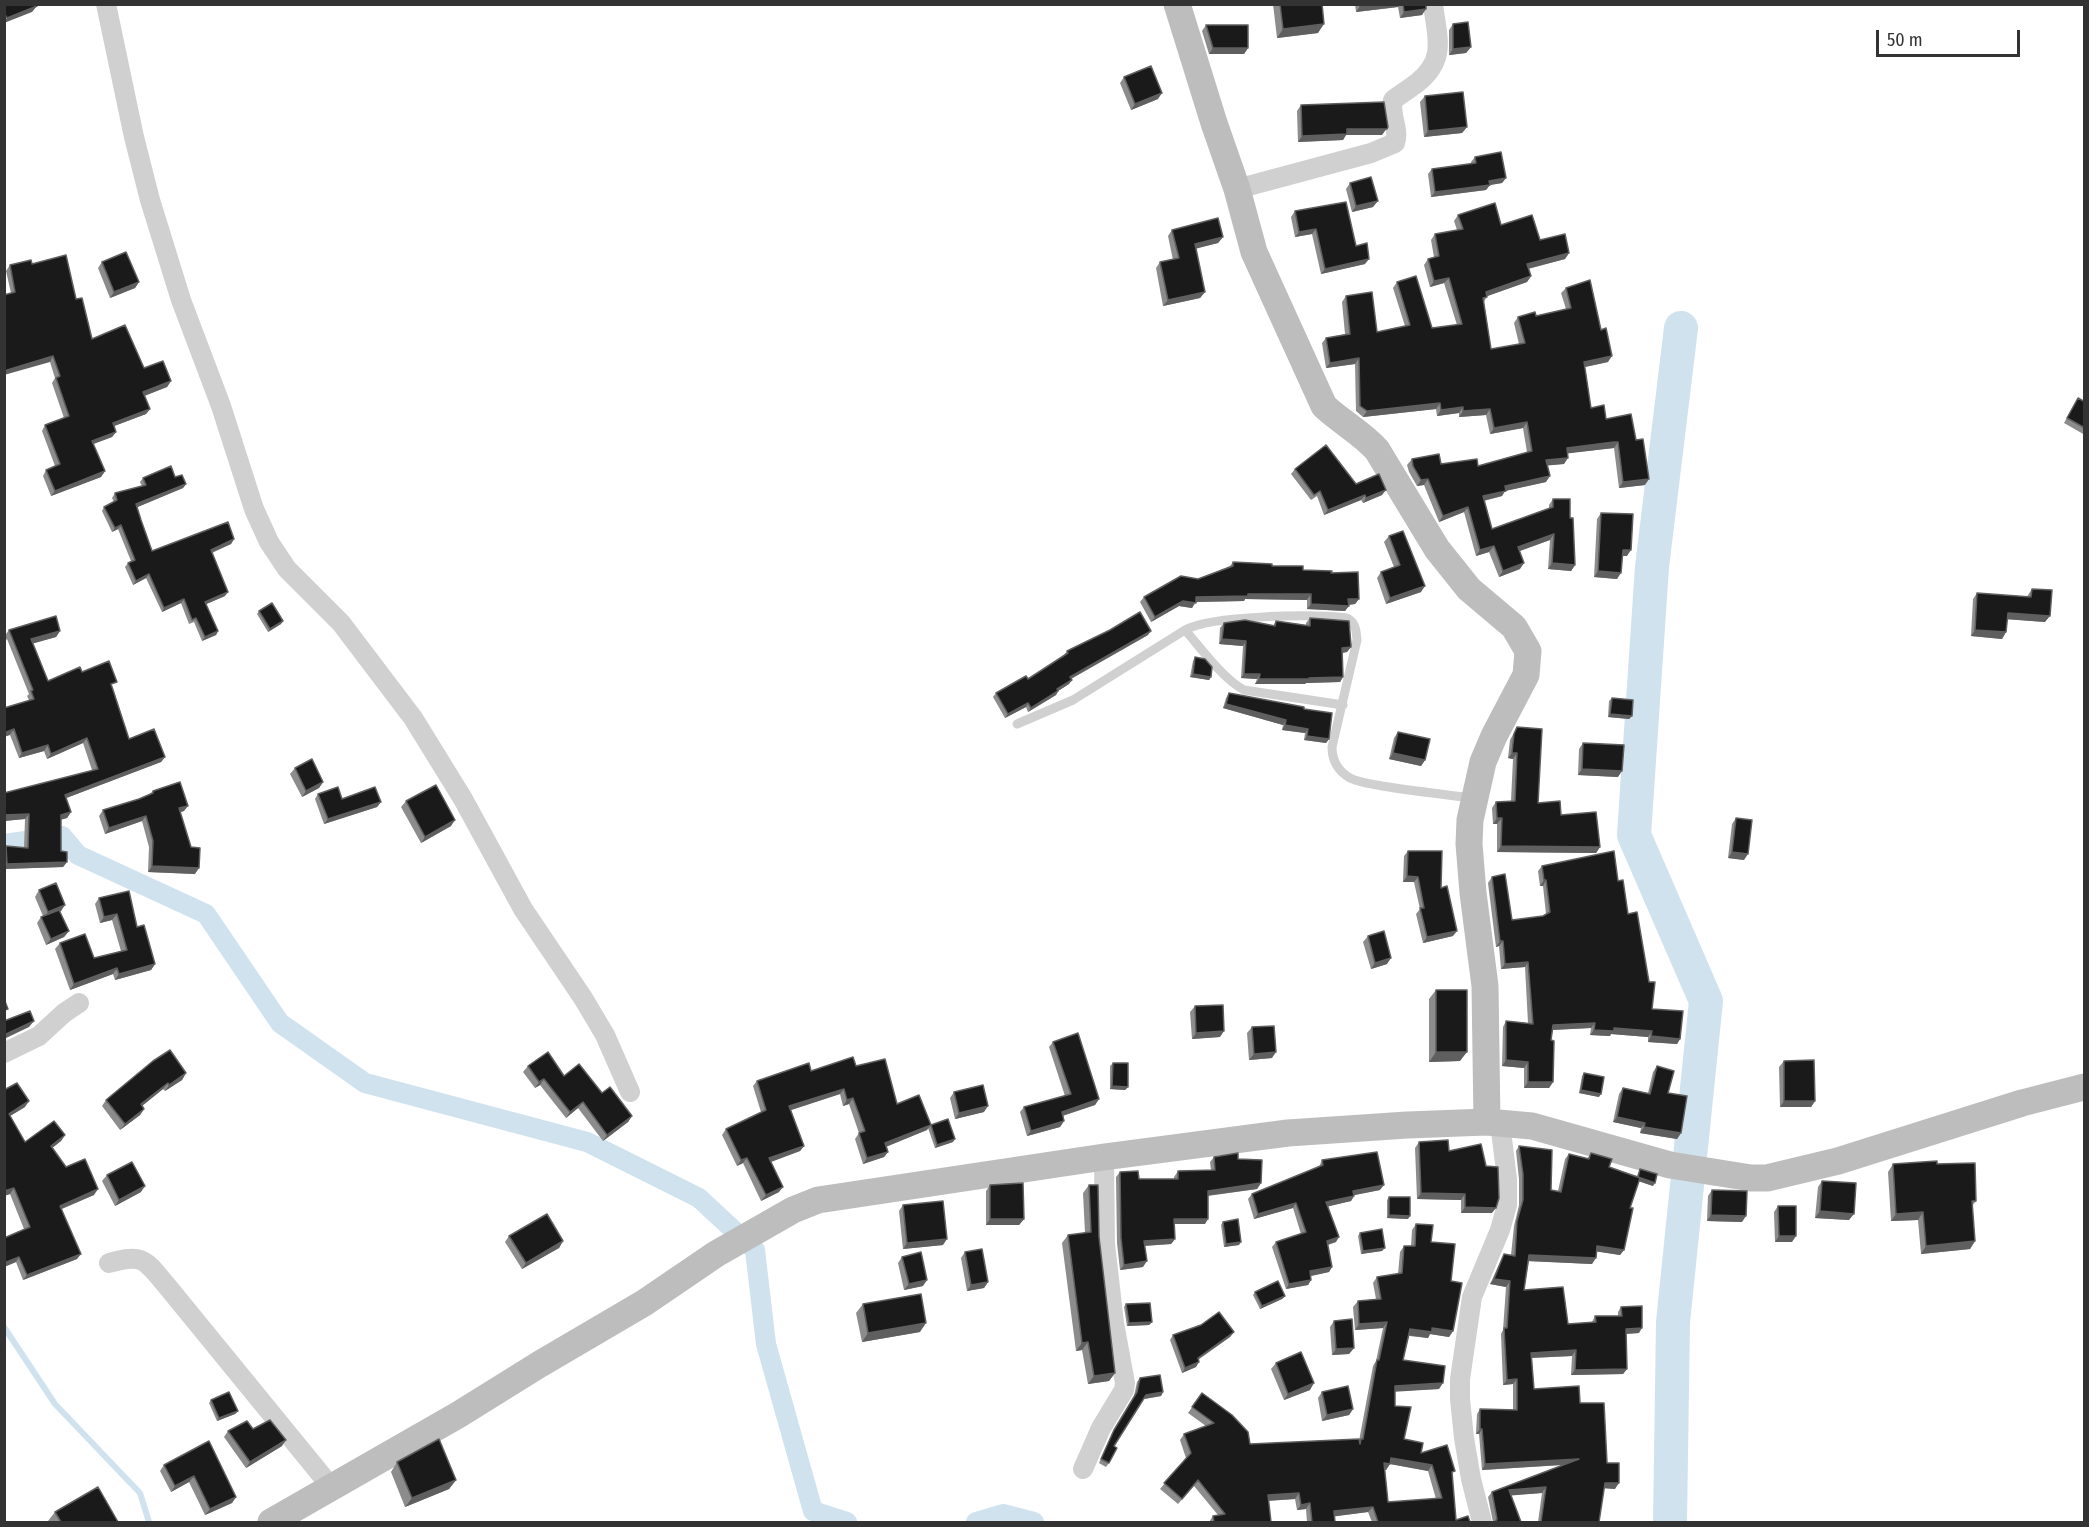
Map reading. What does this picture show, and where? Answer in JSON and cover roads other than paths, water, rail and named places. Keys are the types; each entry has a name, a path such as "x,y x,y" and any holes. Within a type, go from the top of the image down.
{"main road":[{"path":"1177,4 1237,189 1254,252 1324,406 1336,418 1369,441 1377,450 1437,549 1469,589 1514,627 1526,645 1528,660 1526,675 1483,762 1474,798 1469,844 1485,986 1493,1123"},
{"path":"271,1522 644,1303 716,1254 761,1227 818,1200 1104,1157 1288,1133 1407,1125 1493,1123 1532,1126 1670,1165 1767,1179 1802,1171 2022,1103 2085,1087"}],"street":[{"path":"105,4 150,200 181,300 221,406 254,509 269,542 287,569 341,623 413,718 463,799 523,909 583,998 611,1048 630,1092"},
{"path":"1237,189 1371,153 1395,143 1398,136 1392,106 1393,100 1429,72 1437,60 1438,42 1433,4"},
{"path":"4,1053 39,1036 64,1013 79,1003"},
{"path":"1482,1522 1464,1438 1460,1379 1472,1297 1500,1230 1507,1206 1507,1179 1493,1123"},
{"path":"1083,1469 1091,1447 1122,1394 1125,1383 1114,1323 1105,1244 1104,1157"},
{"path":"109,1263 133,1257 145,1262 332,1488"}],"lane":[{"path":"1017,724 1073,700 1185,630 1199,624 1221,620 1290,617 1347,618 1353,621 1356,640 1332,747 1332,754 1340,770 1359,782 1474,798"},
{"path":"1185,630 1236,686 1244,690 1343,705"}],"waterway":[{"path":"1670,1522 1673,1322 1706,1001 1634,835 1652,567 1681,328"},
{"path":"4,844 62,836 78,855 206,914 280,1023 365,1083 587,1142 699,1198 755,1250 766,1344 813,1511 847,1522"},
{"path":"4,1327 55,1404 140,1493 149,1522"},
{"path":"976,1522 1003,1514 1034,1522"}]}
